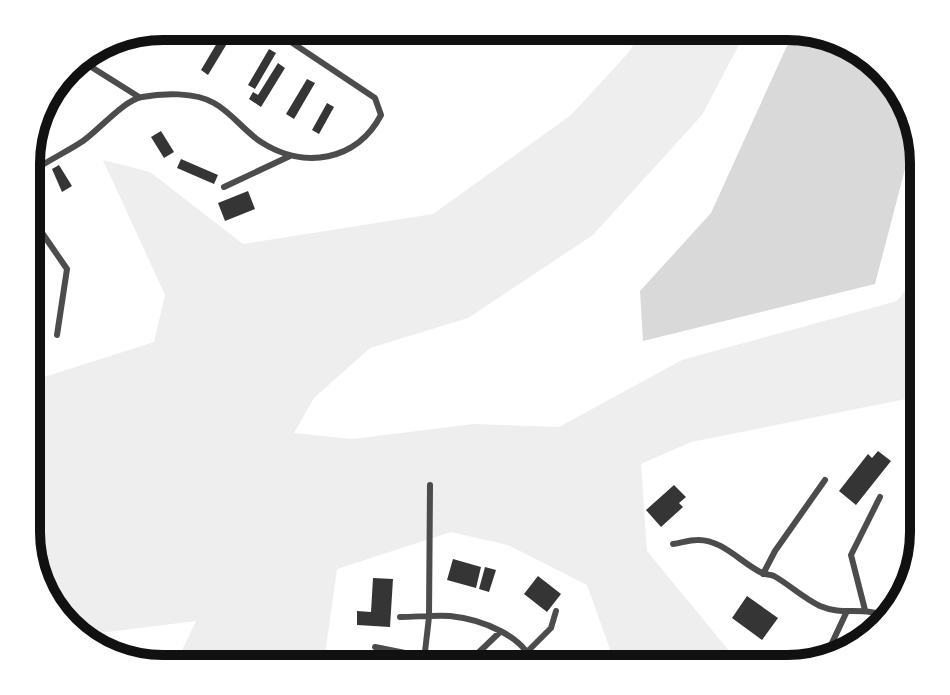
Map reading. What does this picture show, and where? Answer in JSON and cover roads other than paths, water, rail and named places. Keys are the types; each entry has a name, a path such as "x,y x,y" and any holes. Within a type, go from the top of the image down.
{"street":[{"path":"89,66 139,97 196,95 214,103 261,142 290,156 332,157 355,148 371,134 381,115 375,98 288,40"},
{"path":"40,167 83,141 139,97"},
{"path":"224,187 290,156"},
{"path":"40,230 67,269 57,335"},
{"path":"763,574 775,551 825,480"},
{"path":"425,655 429,617 430,485"},
{"path":"865,610 851,555 880,497"},
{"path":"673,544 707,541 722,547 763,574 774,576 825,608 880,612"},
{"path":"527,652 551,628 556,611"},
{"path":"830,646 847,611"},
{"path":"400,617 451,616 479,623 521,644 528,655"},
{"path":"476,655 500,632"},
{"path":"375,647 415,655"}]}
